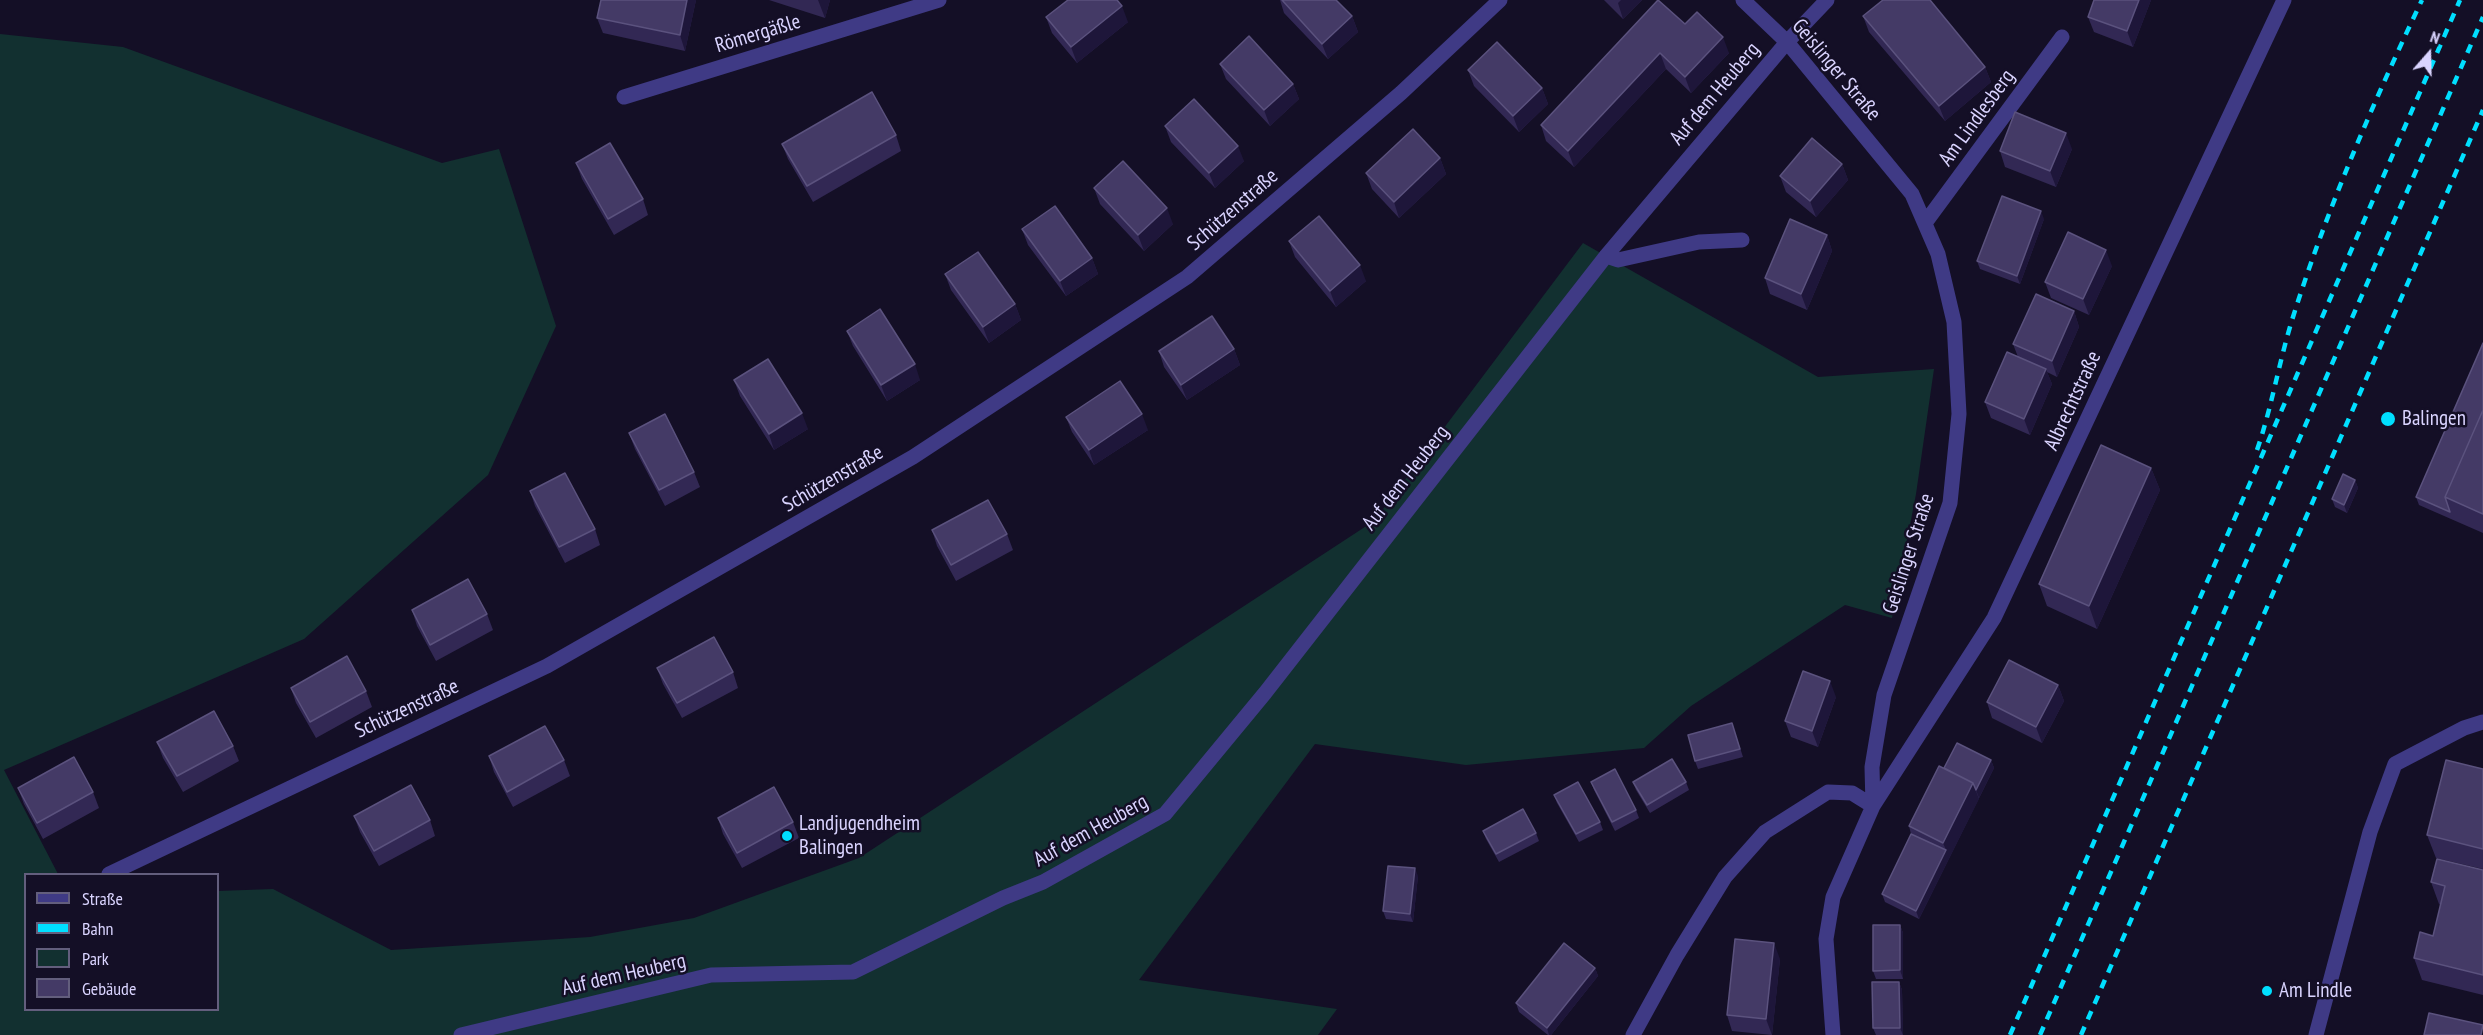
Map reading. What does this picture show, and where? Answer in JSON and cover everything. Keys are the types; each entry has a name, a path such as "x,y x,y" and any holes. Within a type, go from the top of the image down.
{"street":[{"name":"Römergäßle","path":"624,97 939,0"},
{"name":"Schützenstraße","path":"111,873 547,666 914,457 1186,277 1401,93 1500,0"},
{"name":"Geislinger Straße","path":"1743,0 1787,42 1912,194 1938,254 1954,322 1959,414 1950,503 1884,695 1872,767 1873,806 1833,897 1826,939 1833,1035"},
{"name":"Auf dem Heuberg","path":"460,1035 711,975 853,972 1003,898 1043,882 1166,814 1265,693 1606,256 1787,42 1827,0"},
{"name":"Albrechtstraße","path":"1873,806 1994,618 2284,0"},
{"name":"Am Lindlesberg","path":"1925,223 2062,37"},
{"path":"1606,256 1618,260 1699,242 1742,240"},
{"path":"2316,1035 2370,832 2395,764 2464,728 2483,722"},
{"path":"1633,1035 1725,877 1765,832 1828,792 1852,793 1873,806"}],"green space":[{"path":"0,34 123,47 442,163 499,149 556,326 488,475 304,639 4,770 57,873 24,873 24,1011 219,1011 219,891 273,889 391,950 590,937 694,918 859,858 1374,521 1583,243 1818,377 1934,369 1916,494 1892,618 1845,605 1691,706 1644,748 1466,765 1315,744 1139,980 1337,1009 1318,1035 0,1035"}],"building":[{"path":"601,0 687,0 680,35 597,18"},
{"path":"1068,0 1117,0 1122,6 1071,47 1046,17"},
{"path":"1282,0 1336,0 1352,16 1322,44"},
{"path":"1658,0 1685,24 1697,12 1723,37 1685,77 1660,53 1568,151 1541,125"},
{"path":"1883,0 1930,0 1985,67 1939,106 1863,16"},
{"path":"2094,0 2139,0 2127,31 2088,17"},
{"path":"1249,36 1293,84 1264,110 1220,64"},
{"path":"1497,42 1542,88 1513,116 1468,70"},
{"path":"872,92 896,135 807,186 782,144"},
{"path":"1194,99 1238,146 1209,173 1165,126"},
{"path":"2015,112 2066,133 2050,171 2000,151"},
{"path":"1413,129 1440,158 1394,202 1366,173"},
{"path":"1812,138 1842,164 1810,201 1780,176"},
{"path":"610,143 643,199 608,219 576,163"},
{"path":"1123,161 1167,208 1138,235 1094,188"},
{"path":"2002,196 2041,211 2017,276 1977,261"},
{"path":"1055,206 1092,258 1060,281 1022,229"},
{"path":"1319,216 1360,265 1330,291 1289,241"},
{"path":"1790,219 1827,235 1801,294 1765,278"},
{"path":"2068,232 2106,250 2083,299 2045,282"},
{"path":"978,252 1015,304 983,327 945,274"},
{"path":"2036,294 2074,311 2052,361 2013,344"},
{"path":"880,309 915,364 881,385 847,331"},
{"path":"1212,316 1234,349 1181,385 1159,351"},
{"path":"2483,343 2483,410 2445,497 2450,512 2416,497"},
{"path":"2007,352 2046,369 2024,419 1985,402"},
{"path":"768,359 802,413 769,434 734,380"},
{"path":"1120,381 1142,414 1089,450 1066,417"},
{"path":"2483,410 2483,514 2445,497"},
{"path":"665,414 694,472 659,490 629,433"},
{"path":"2101,445 2151,468 2089,606 2039,584"},
{"path":"565,473 595,529 559,547 530,491"},
{"path":"2343,474 2355,480 2344,505 2332,499"},
{"path":"988,500 1007,534 951,565 932,530"},
{"path":"468,579 487,614 430,645 412,610"},
{"path":"714,637 733,672 677,703 657,668"},
{"path":"347,656 366,691 310,722 291,688"},
{"path":"2009,660 2058,685 2036,727 1987,702"},
{"path":"1803,671 1830,681 1812,731 1785,721"},
{"path":"214,711 233,746 177,776 157,742"},
{"path":"1732,723 1740,749 1695,761 1688,735"},
{"path":"545,726 564,760 507,792 489,756"},
{"path":"1957,743 1991,760 1976,790 1973,783 1944,768"},
{"path":"74,757 93,792 37,823 18,788"},
{"path":"1672,759 1686,782 1647,805 1633,782"},
{"path":"2446,760 2483,769 2483,849 2427,835"},
{"path":"1939,766 1973,783 1943,843 1909,826"},
{"path":"1615,769 1636,810 1612,822 1591,782"},
{"path":"1578,782 1600,822 1576,834 1554,795"},
{"path":"411,785 430,820 374,851 354,816"},
{"path":"774,787 793,822 737,853 718,818"},
{"path":"1523,809 1536,833 1496,854 1483,831"},
{"path":"1911,834 1946,850 1916,911 1882,894"},
{"path":"2437,859 2483,870 2483,975 2414,958 2420,932 2433,936 2445,886 2431,882"},
{"path":"1388,866 1415,868 1410,914 1383,911"},
{"path":"1873,925 1900,925 1900,970 1873,971"},
{"path":"1735,939 1774,943 1766,1019 1727,1015"},
{"path":"1564,943 1595,968 1547,1028 1516,1003"},
{"path":"1872,982 1899,982 1900,1028 1873,1028"},
{"path":"2429,1013 2483,1025 2481,1035 2424,1035"}],"railway":[{"path":"2257,450 2288,334 2321,236 2369,117 2422,0"},
{"path":"2010,1035 2460,0"},
{"path":"2040,1035 2483,17"},
{"path":"2081,1035 2483,110"}],"place":[{"name":"Balingen","path":"2388,419"},
{"name":"Landjugendheim Balingen","path":"787,836"},
{"name":"Am Lindle","path":"2267,991"}]}
